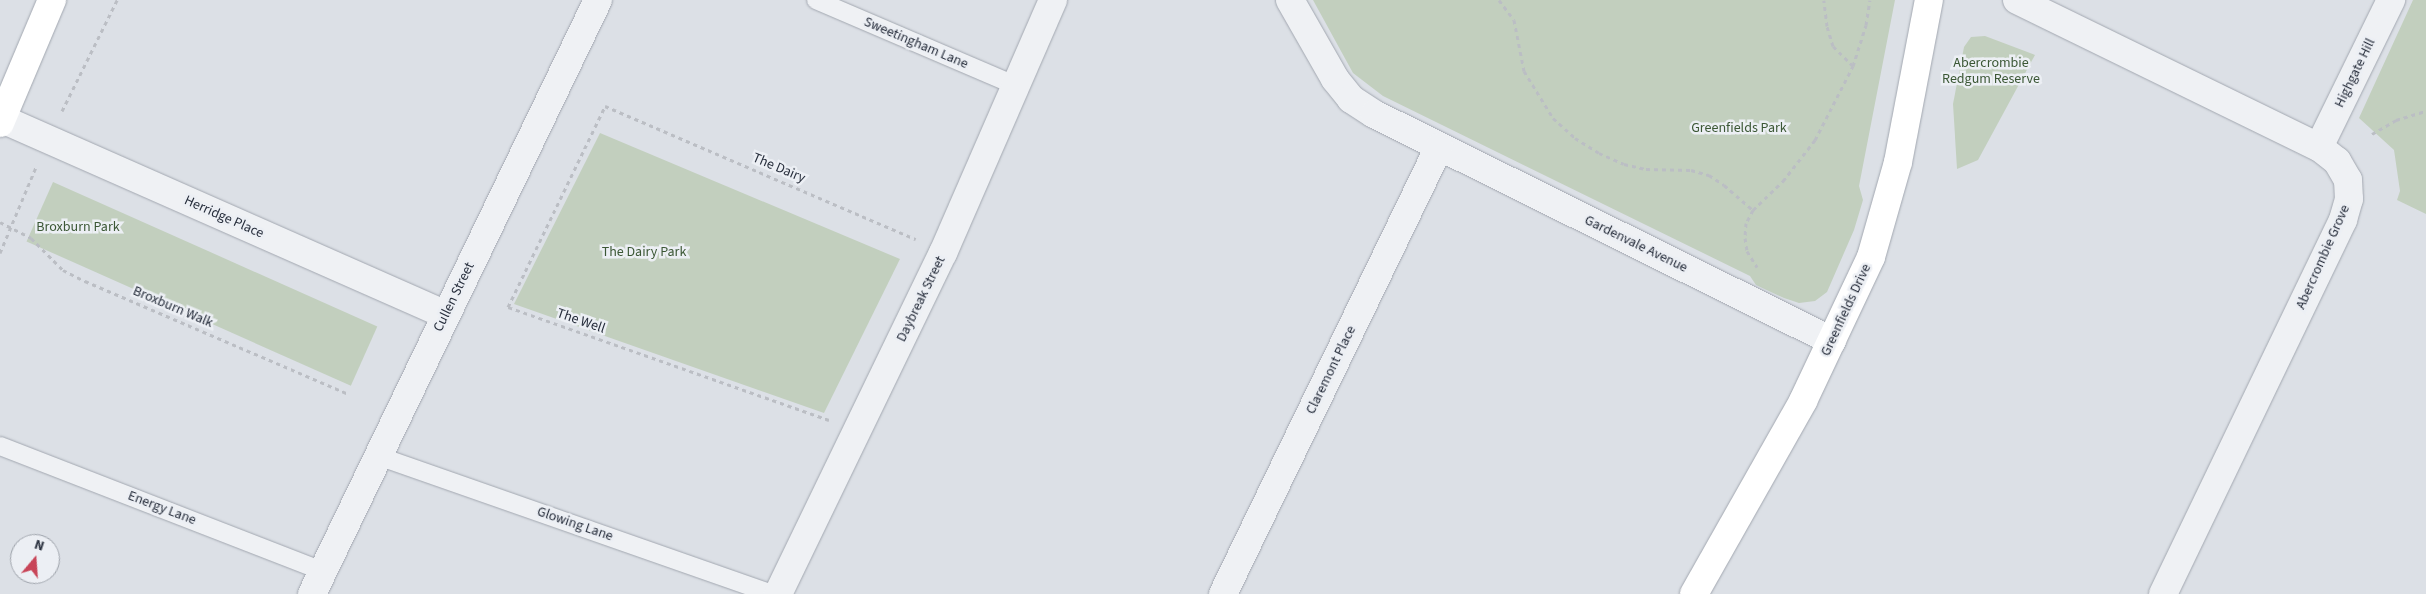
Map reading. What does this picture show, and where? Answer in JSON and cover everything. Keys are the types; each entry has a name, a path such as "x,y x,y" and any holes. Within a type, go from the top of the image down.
{"street":[{"path":"1,121 52,0"},
{"name":"Cullen Street","path":"317,582 598,0"},
{"name":"Daybreak Street","path":"778,594 943,253 1054,0"},
{"name":"Gardenvale Avenue","path":"1290,0 1335,79 1351,99 1374,114 1832,341"},
{"name":"Greenfields Drive","path":"1694,594 1802,401 1871,257 1896,171 1929,0"},
{"name":"Abercrombie Grove","path":"2017,0 2320,146 2337,161 2348,180 2349,199 2343,220 2163,594"},
{"name":"Highgate Hill","path":"2320,146 2391,0"},
{"name":"Herridge Place","path":"1,121 446,314"},
{"name":"Claremont Place","path":"1223,594 1439,147"}],"lane":[{"name":"Sweetingham Lane","path":"816,0 1017,86"},
{"name":"Energy Lane","path":"0,446 317,582"},
{"name":"Glowing Lane","path":"378,456 771,594"}],"path":[{"path":"1499,0 1514,20 1518,48 1528,78 1553,118 1575,138 1599,153 1624,164 1646,169 1691,170 1709,176 1724,184 1753,210"},
{"path":"1824,0 1826,26 1833,46 1853,66"},
{"path":"1762,306 1769,291 1770,281 1754,264 1747,251 1746,223 1753,210 1783,181 1815,140 1853,66 1866,25 1870,0"},
{"name":"The Dairy","path":"605,106 943,253"},
{"name":"The Well","path":"605,106 508,307 826,418 856,432"},
{"path":"2372,134 2396,120 2426,110"},
{"name":"Broxburn Walk","path":"0,222 31,238 63,270 85,281 349,394"}],"green space":[{"name":"Greenfields Park","path":"1313,0 1895,0 1859,186 1863,200 1854,230 1827,292 1815,301 1799,303 1784,298 1756,285 1750,276 1383,96 1353,73"},
{"path":"2413,0 2426,0 2426,214 2397,200 2400,191 2394,150 2359,118"},
{"name":"Abercrombie Redgum Reserve","path":"1985,36 2035,55 1978,160 1957,169 1953,104 1964,47 1971,37"},
{"name":"The Dairy Park","path":"600,133 900,259 824,413 514,304"},
{"name":"Broxburn Park","path":"53,182 377,326 351,386 27,241"}]}
